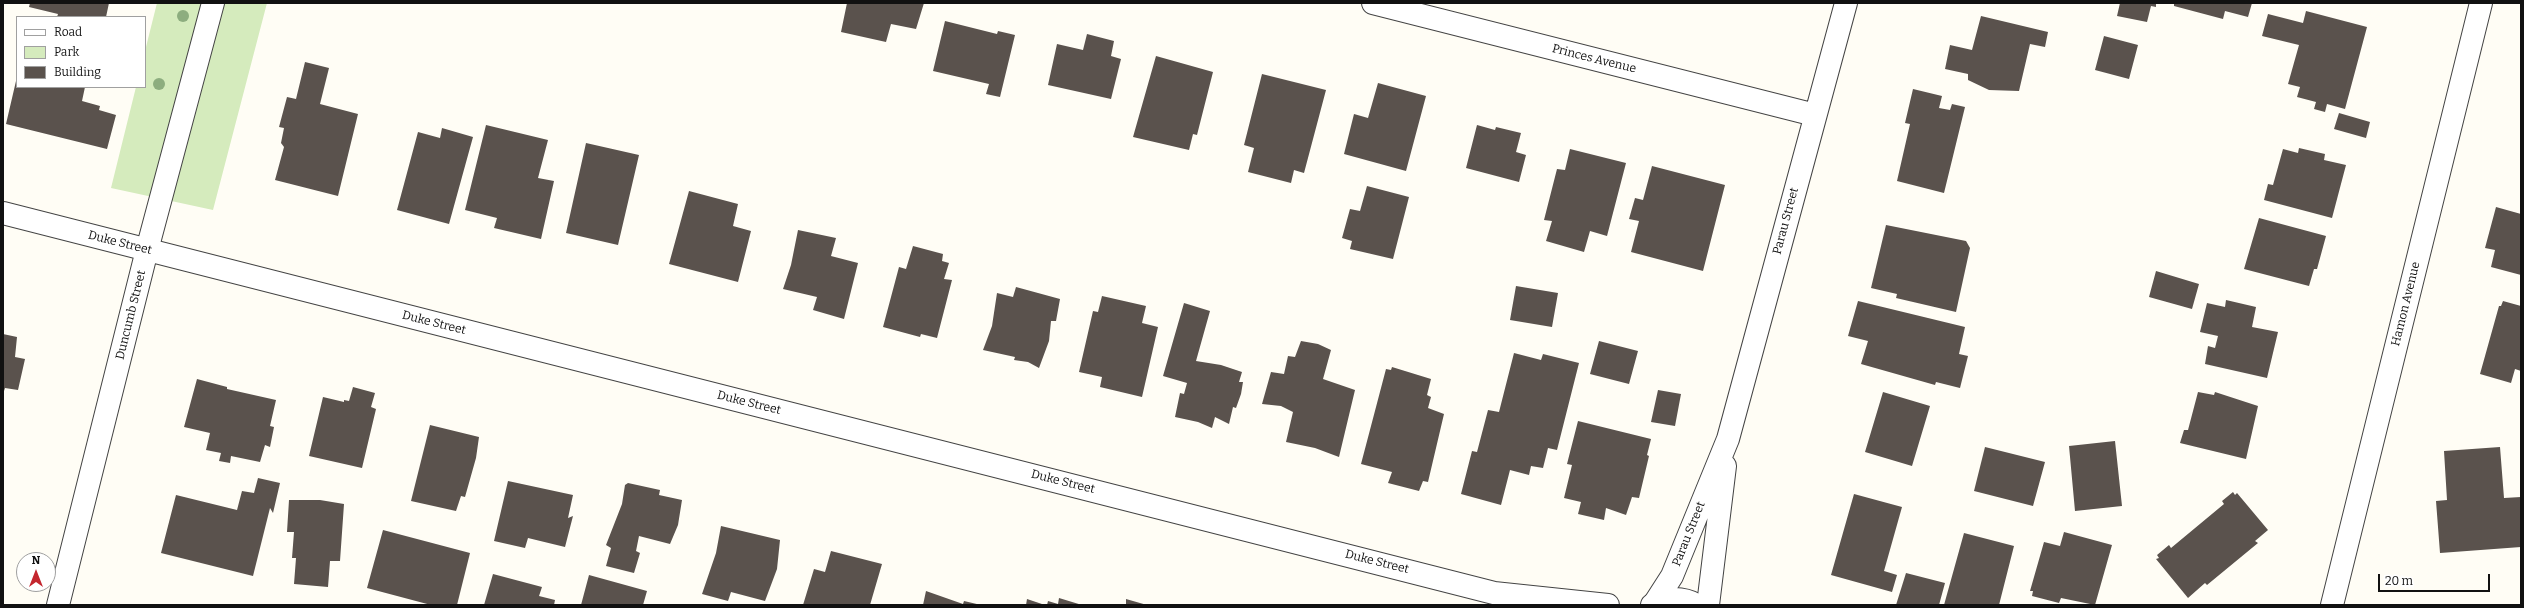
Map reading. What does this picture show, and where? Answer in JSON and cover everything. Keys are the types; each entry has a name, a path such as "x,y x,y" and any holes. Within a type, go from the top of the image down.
{"street":[{"name":"Duncumb Street","path":"58,605 147,250 213,3"},
{"name":"Princes Avenue","path":"1373,3 1814,115"},
{"name":"Parau Street","path":"1653,604 1672,576 1728,439 1814,115 1846,3"},
{"name":"Hamon Avenue","path":"2332,605 2481,3"},
{"name":"Duke Street","path":"3,214 1494,593 1608,605"},
{"name":"Parau Street","path":"1708,605 1728,439"},
{"name":"Duke Street","path":"1494,593 1521,605"},
{"path":"1653,604 1667,599 1682,599 1697,605"}],"green space":[{"path":"157,3 267,3 213,210 111,188 136,88 146,88 146,47"}],"building":[{"path":"30,3 109,3 106,16 57,16 58,14 29,7"},
{"path":"847,3 924,3 916,29 891,24 886,42 841,32"},
{"path":"2120,3 2156,3 2156,7 2151,6 2147,22 2117,16"},
{"path":"2174,3 2252,3 2248,17 2225,11 2223,19 2174,6"},
{"path":"2306,11 2367,27 2345,109 2327,104 2325,112 2314,109 2316,102 2297,97 2300,87 2288,84 2299,45 2262,36 2268,14 2303,23"},
{"path":"1981,16 2048,32 2045,47 2030,44 2019,91 1989,90 1968,80 1968,74 1945,69 1950,45 1972,50"},
{"path":"945,21 997,34 998,31 1015,35 1000,97 986,94 989,84 933,71"},
{"path":"1087,34 1114,41 1111,56 1121,59 1111,99 1048,85 1057,44 1083,50"},
{"path":"2104,36 2138,45 2129,79 2095,70"},
{"path":"1156,56 1213,72 1197,135 1193,134 1189,150 1133,137"},
{"path":"305,62 329,68 320,104 358,114 338,196 275,180 284,147 281,143 284,128 279,127 287,97 296,99"},
{"path":"1262,74 1326,90 1304,173 1294,170 1291,183 1248,172 1254,148 1244,145"},
{"path":"16,81 16,88 85,88 82,101 100,106 99,110 116,115 107,149 6,124"},
{"path":"1378,83 1426,96 1406,171 1344,154 1354,114 1368,118"},
{"path":"1913,89 1942,96 1939,108 1950,110 1952,104 1965,107 1944,193 1897,181 1910,124 1905,123"},
{"path":"2339,113 2370,122 2366,138 2334,129"},
{"path":"486,125 548,140 538,178 554,181 541,239 494,228 497,218 465,210"},
{"path":"1477,125 1495,130 1496,127 1521,133 1516,152 1526,155 1519,182 1466,168"},
{"path":"442,128 473,137 449,224 397,210 418,132 440,138"},
{"path":"586,143 639,155 618,245 566,233"},
{"path":"2299,148 2325,154 2324,160 2346,165 2332,218 2264,200 2268,184 2273,185 2283,149 2298,153"},
{"path":"1570,149 1626,163 1607,236 1590,231 1584,252 1546,241 1552,221 1544,220 1557,169 1565,170"},
{"path":"1652,166 1725,185 1703,271 1631,252 1639,221 1629,219 1635,198 1643,200"},
{"path":"1367,186 1409,197 1393,259 1350,249 1352,241 1342,238 1350,209 1360,211"},
{"path":"689,191 738,204 733,226 751,231 738,282 669,264"},
{"path":"2496,207 2521,214 2521,275 2491,267 2495,250 2485,248"},
{"path":"2259,218 2326,236 2317,269 2314,269 2309,286 2244,269"},
{"path":"1886,225 1966,241 1970,248 1956,312 1896,298 1897,294 1871,288"},
{"path":"798,230 836,238 831,256 858,263 844,319 813,310 817,297 783,289 791,265"},
{"path":"913,246 943,254 942,261 949,263 944,279 952,280 937,338 921,334 920,337 883,327 899,267 906,269"},
{"path":"2156,271 2199,284 2192,309 2149,297"},
{"path":"1516,286 1558,293 1552,327 1510,320"},
{"path":"1016,287 1060,299 1056,321 1051,321 1049,341 1039,368 1028,362 1014,360 1015,357 983,350 992,326 997,293 1013,297"},
{"path":"1102,296 1146,306 1142,323 1158,327 1142,397 1100,387 1102,377 1079,372 1093,311 1098,312"},
{"path":"2226,300 2256,307 2252,327 2278,332 2267,378 2205,364 2208,346 2215,348 2218,336 2200,332 2207,303 2225,307"},
{"path":"1858,301 1965,327 1959,354 1968,356 1960,388 1936,382 1935,385 1861,364 1868,341 1848,336"},
{"path":"2503,301 2521,306 2521,371 2515,369 2511,383 2480,374 2499,306 2501,306"},
{"path":"1184,303 1210,311 1196,361 1221,365 1242,372 1239,382 1243,382 1241,394 1236,408 1233,407 1229,424 1215,417 1212,428 1198,422 1175,417 1180,393 1184,394 1187,383 1163,376"},
{"path":"3,334 17,337 15,357 25,359 18,390 5,388 3,394"},
{"path":"1301,341 1318,344 1331,350 1323,379 1355,390 1339,457 1315,448 1286,442 1293,412 1281,406 1262,404 1271,372 1284,374 1288,356 1295,357"},
{"path":"1599,341 1638,351 1629,384 1590,374"},
{"path":"1514,353 1541,360 1543,354 1579,363 1557,450 1548,448 1543,468 1531,466 1529,475 1510,470 1501,505 1461,494 1472,451 1477,452 1488,410 1499,412"},
{"path":"1392,367 1431,379 1427,395 1431,397 1428,408 1444,414 1428,482 1423,481 1419,491 1388,483 1392,472 1361,464 1386,369 1391,370"},
{"path":"197,379 227,387 227,389 276,400 270,426 274,427 270,447 265,445 260,462 231,456 230,463 219,461 221,453 206,450 210,433 184,427"},
{"path":"353,387 375,393 371,407 376,409 362,468 309,456 323,397 344,402 344,400 349,401"},
{"path":"1658,390 1681,394 1675,426 1651,422"},
{"path":"1883,392 1930,406 1912,466 1865,452"},
{"path":"2198,392 2214,395 2215,392 2258,406 2246,459 2180,443 2184,430 2188,430"},
{"path":"1578,421 1651,439 1647,455 1649,456 1639,498 1632,497 1626,515 1606,508 1604,520 1578,514 1581,502 1564,498 1572,465 1567,464"},
{"path":"430,425 479,437 476,458 465,497 461,496 456,511 411,501"},
{"path":"2115,441 2122,506 2075,511 2069,446"},
{"path":"1985,447 2045,462 2033,506 1974,491"},
{"path":"2500,447 2504,498 2521,497 2521,547 2440,553 2436,501 2447,500 2444,451"},
{"path":"258,478 280,483 273,513 270,508 253,576 161,553 176,495 237,510 242,491 254,493"},
{"path":"508,481 573,495 568,518 573,516 565,547 528,538 525,548 494,541"},
{"path":"628,483 660,490 659,495 682,500 678,525 670,544 639,536 636,551 640,553 634,573 606,566 611,548 606,545 622,504 625,485"},
{"path":"2233,492 2235,495 2237,493 2268,530 2255,541 2258,543 2207,585 2205,583 2188,598 2156,559 2159,558 2157,555 2169,545 2171,548 2224,504 2222,501"},
{"path":"1854,494 1902,507 1884,571 1897,575 1892,592 1831,575"},
{"path":"289,500 320,500 344,504 340,561 330,561 328,587 294,584 296,558 292,558 294,532 287,532"},
{"path":"721,526 780,540 777,569 765,601 731,592 728,601 702,594 716,553"},
{"path":"383,530 470,553 457,605 431,605 367,588"},
{"path":"2064,532 2112,545 2095,605 2061,598 2059,603 2032,596 2033,591 2030,591 2044,542 2060,546"},
{"path":"1964,533 2014,546 1999,605 1944,605"},
{"path":"831,551 882,564 870,605 803,605 814,569 825,572"},
{"path":"1906,573 1945,583 1939,605 1896,605"},
{"path":"493,574 542,587 539,596 555,600 554,605 484,605"},
{"path":"589,575 647,591 643,605 581,605"},
{"path":"926,591 963,604 964,601 981,605 923,605"},
{"path":"1059,598 1082,605 1047,605 1048,601 1058,604"},
{"path":"1027,599 1045,605 1026,605"},
{"path":"1126,599 1147,605 1126,605"}]}
